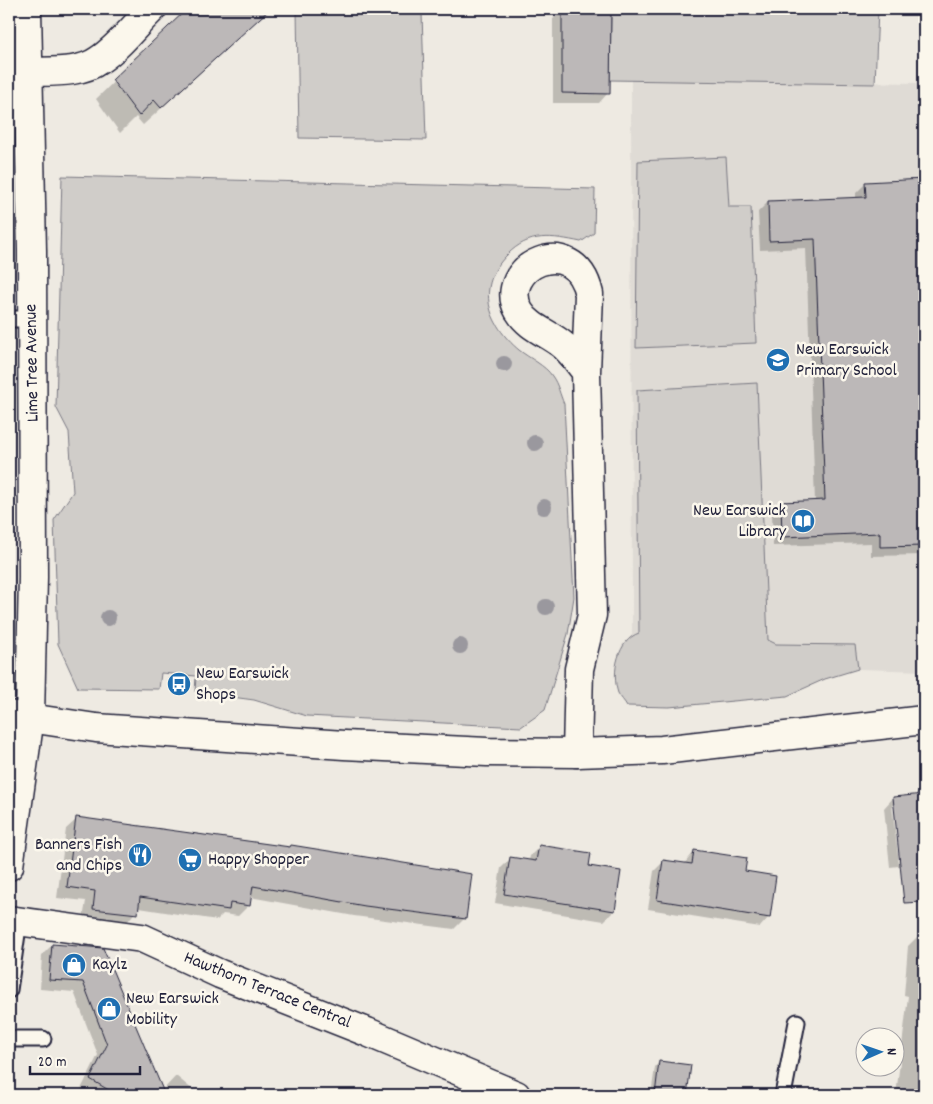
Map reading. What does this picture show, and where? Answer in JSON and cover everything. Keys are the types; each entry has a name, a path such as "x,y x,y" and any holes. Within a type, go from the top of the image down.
{"street":[{"name":"Lime Tree Avenue","path":"9,866 34,509 21,319 28,72 18,36 27,9"},
{"path":"28,72 66,70 99,61 152,9"},
{"path":"577,753 579,669 592,616 586,372"},
{"path":"19,716 96,728 344,745 487,752 577,753 662,750 924,720"},
{"name":"Hawthorn Terrace Central","path":"14,920 142,938 220,974 367,1032 516,1095"}],"lane":[{"path":"9,990 14,920"},
{"path":"783,1095 797,1022"},
{"path":"9,1039 43,1039"}],"shaded area":[{"path":"297,9 551,9 422,13 426,140 299,138"},
{"path":"611,9 878,9 875,84 610,80"},
{"name":"New Earswick Primary School","path":"631,80 924,83 924,671 858,669 825,679 787,696 669,707 627,706 618,693 616,671 622,645 632,635"},
{"path":"726,157 729,207 751,207 756,343 636,348 638,161"},
{"path":"62,176 595,189 594,233 581,242 551,237 524,242 507,255 497,267 491,280 489,292 489,305 500,329 519,350 542,365 549,372 556,382 564,404 574,597 568,634 545,710 521,727 307,716 254,700 195,692 196,676 161,673 159,689 78,688 58,644 54,520 73,492 69,432 56,407"},
{"path":"757,383 768,640 776,644 855,645 858,669 825,679 787,696 669,707 627,706 618,693 615,676 621,650 626,642 639,633 637,390"}],"building":[{"path":"187,9 270,9 161,108 154,100 139,116 112,80"},
{"path":"562,9 611,9 610,94 562,93"},
{"path":"924,179 924,546 880,547 880,533 782,537 781,502 825,500 815,239 769,241 768,201 866,197 865,182"},
{"path":"924,794 924,902 904,903 893,797"},
{"path":"76,817 290,847 291,845 472,874 466,919 365,906 253,886 250,906 230,903 229,910 140,897 138,914 93,909 95,891 67,887"},
{"path":"539,845 591,853 589,866 621,871 615,911 504,894 510,857 536,861"},
{"path":"694,850 747,858 745,871 776,876 770,918 657,900 663,860 692,864"},
{"path":"52,944 103,948 165,1095 117,1095 90,1079 107,1045 83,982 49,980"},
{"path":"659,1061 691,1065 687,1095 655,1095"}],"place":[{"name":"New Earswick Primary School","path":"778,360"},
{"name":"New Earswick Library","path":"803,521"},
{"name":"New Earswick Shops","path":"179,684"},
{"name":"Banners Fish and Chips","path":"140,855"},
{"name":"Happy Shopper","path":"190,860"},
{"name":"Kaylz","path":"74,965"},
{"name":"New Earswick Mobility","path":"109,1009"}]}
